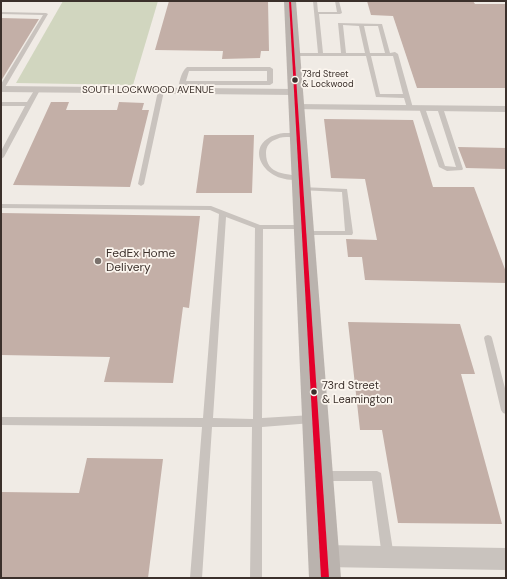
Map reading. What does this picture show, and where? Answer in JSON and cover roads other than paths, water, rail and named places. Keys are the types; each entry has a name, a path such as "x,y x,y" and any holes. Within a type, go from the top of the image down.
{"street":[{"path":"290,1 324,567 388,557 506,559"},
{"name":"SOUTH LOCKWOOD AVENUE","path":"1,89 161,91 181,87 296,99 410,108 506,109"}],"lane":[{"path":"315,1 321,55"},
{"path":"316,13 340,13 337,1"},
{"path":"1,13 46,14 1,89"},
{"path":"344,55 340,24 380,25 388,54"},
{"path":"361,24 378,96 407,96"},
{"path":"293,55 395,54 410,108"},
{"path":"187,69 270,69 270,83 181,87 187,69"},
{"path":"1,157 37,90"},
{"path":"141,184 161,91"},
{"path":"1,104 29,104"},
{"path":"422,108 442,167 447,170 460,169 440,108"},
{"path":"1,206 211,208 259,227 349,233 344,190 301,184 276,174 265,166 262,158 264,146 271,139 283,135 298,135"},
{"path":"196,578 223,213"},
{"path":"256,578 259,227"},
{"path":"488,338 506,410"},
{"path":"1,421 257,423 315,418"},
{"path":"318,476 377,476 388,557"}],"place":[{"name":"73rd Street & Lockwood","path":"295,80"},
{"name":"FedEx Home Delivery","path":"98,261"},
{"name":"73rd Street & Leamington","path":"314,392"}]}
